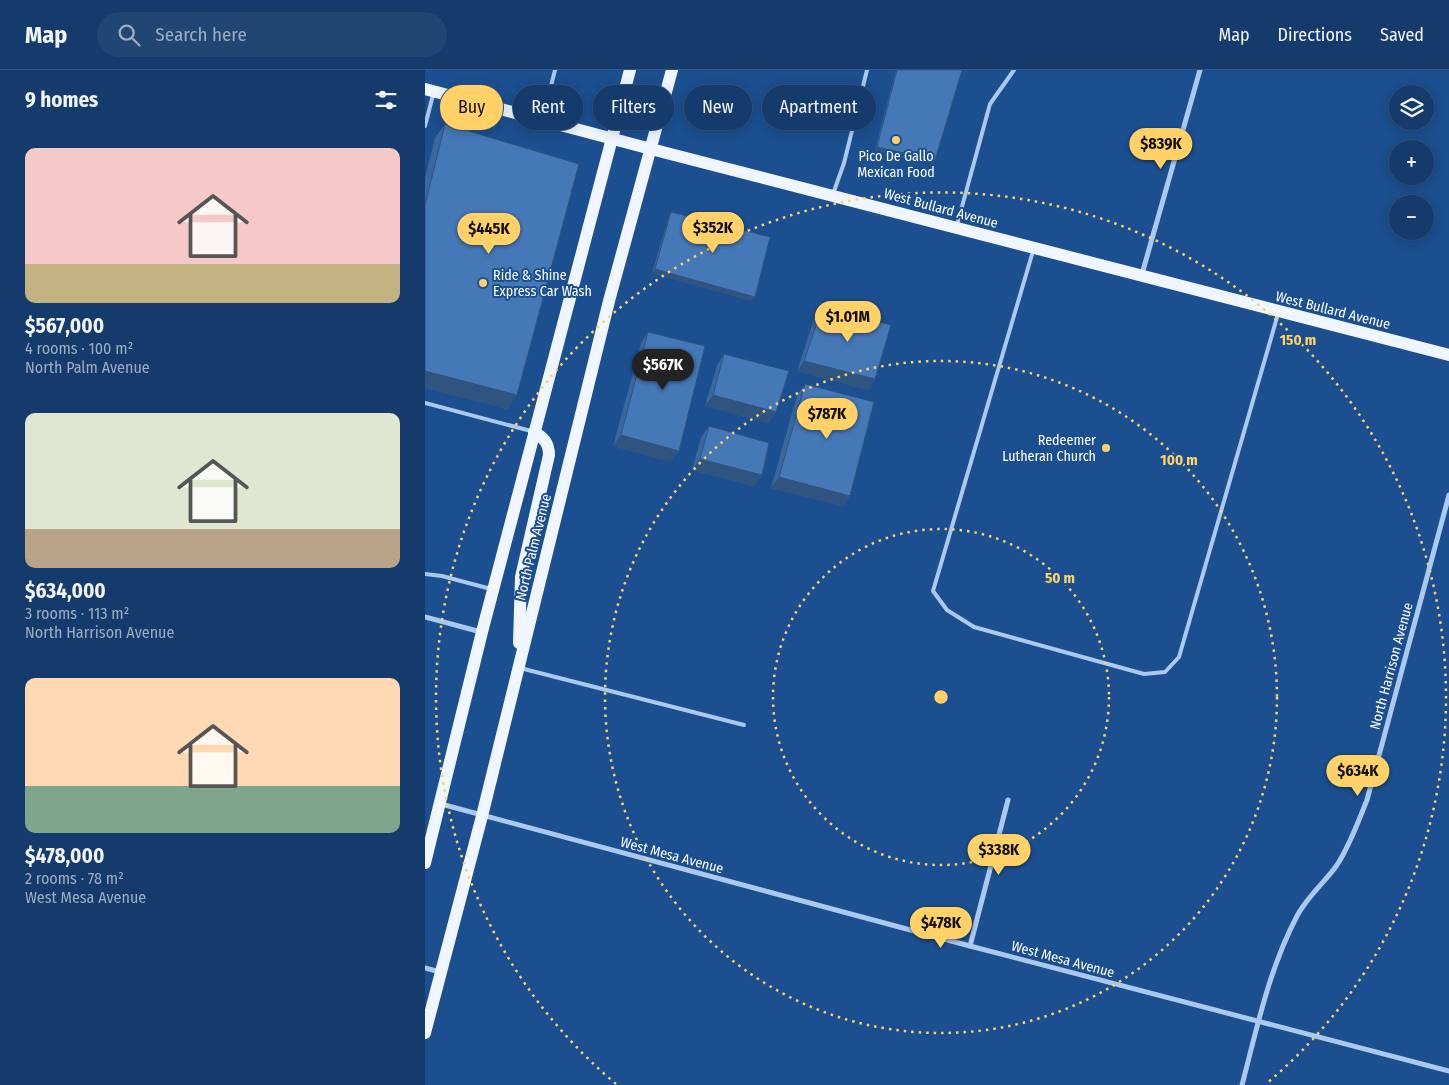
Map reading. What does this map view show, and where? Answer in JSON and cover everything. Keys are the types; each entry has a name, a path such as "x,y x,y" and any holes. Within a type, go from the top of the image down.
{"main road":[{"name":"North Palm Avenue","path":"425,863 482,632 630,70"},
{"name":"North Palm Avenue","path":"425,1033 482,816 609,301 672,70"},
{"name":"West Bullard Avenue","path":"429,90 513,112"},
{"name":"West Bullard Avenue","path":"580,130 1449,355"},
{"path":"518,668 521,577 549,456 549,448 546,441 534,432"}],"street":[{"path":"1141,276 1200,70"},
{"name":"North Harrison Avenue","path":"1242,1085 1268,987 1284,943 1299,914 1337,865 1353,834 1367,800 1449,495"},
{"path":"425,617 482,632"},
{"path":"970,946 1008,800"},
{"name":"West Mesa Avenue","path":"440,804 970,946 1449,1071"},
{"path":"425,968 440,972"}],"lane":[{"path":"551,85 555,70"},
{"path":"832,196 844,163 867,70"},
{"path":"956,228 990,104 1013,70"},
{"path":"425,126 429,90"},
{"path":"1034,248 933,591 947,610 974,627 1144,674 1165,672 1179,657 1279,312"},
{"path":"425,402 534,432"},
{"path":"425,574 442,576 493,590"},
{"path":"518,668 744,725"}],"building":[{"path":"897,70 962,70 935,160 877,147"},
{"name":"Ride & Shine Express Car Wash","path":"444,130 465,130 579,164 517,395 425,371 425,205"},
{"path":"671,212 770,237 755,297 655,269"},
{"path":"822,308 891,325 875,379 804,361"},
{"path":"648,332 705,346 679,451 621,435"},
{"path":"724,354 789,371 776,412 713,395"},
{"path":"805,384 874,402 850,496 779,477"},
{"path":"709,426 769,443 762,475 700,459"}],"place":[{"name":"Pico De Gallo Mexican Food","path":"896,140"},
{"name":"Ride & Shine Express Car Wash","path":"483,283"},
{"name":"Redeemer Lutheran Church","path":"1106,448"}]}
